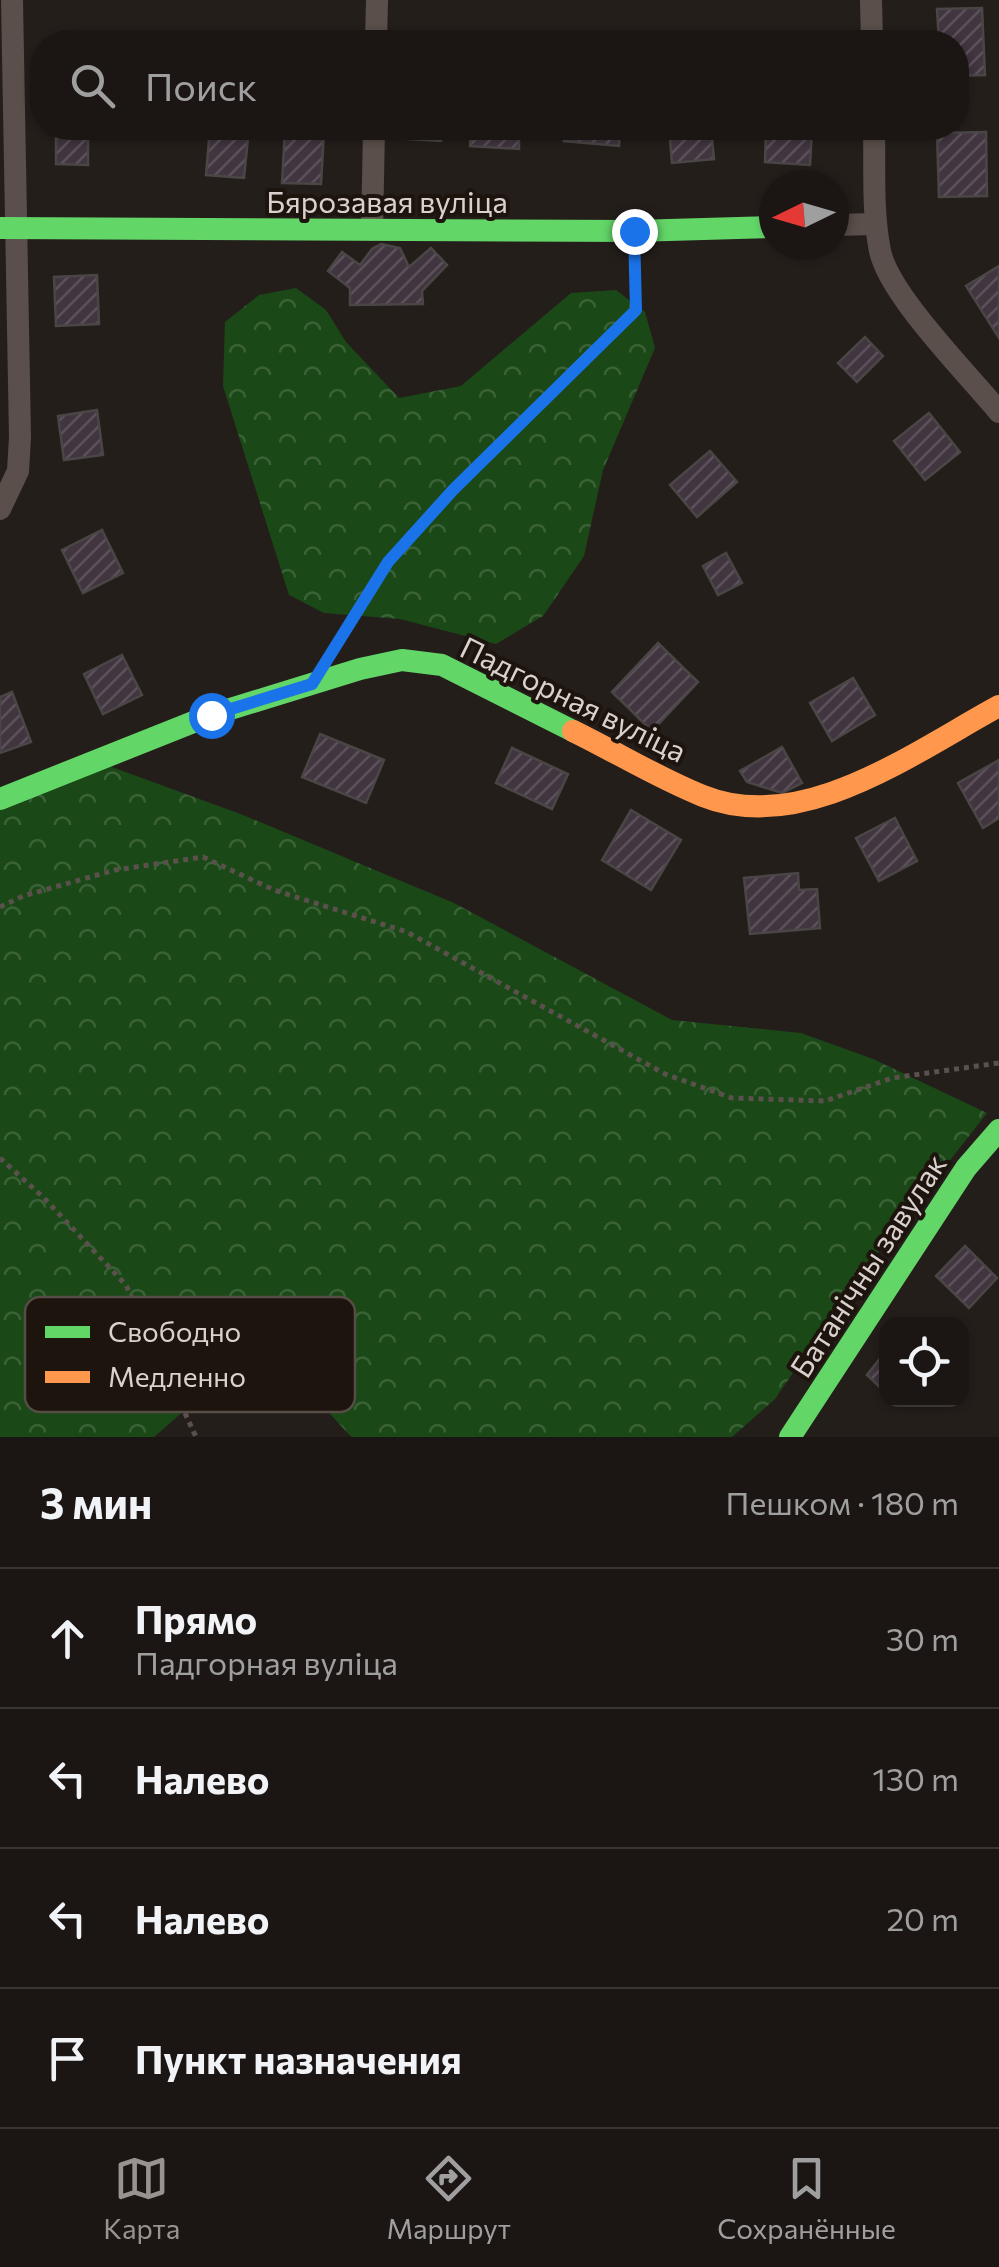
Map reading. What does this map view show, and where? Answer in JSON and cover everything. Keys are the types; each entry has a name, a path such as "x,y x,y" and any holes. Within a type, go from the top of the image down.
{"street":[{"path":"0,509 18,470 20,437 7,227 12,0"},
{"path":"376,30 377,0"},
{"path":"871,0 872,30"},
{"path":"372,230 374,140"},
{"path":"874,140 876,224 880,254 892,283 999,412"},
{"path":"849,225 876,224"},
{"name":"Бярозавая вуліца","path":"7,227 634,231 759,227"},
{"name":"Падгорная вуліца","path":"0,799 211,715 402,660 442,665 705,796 756,808 797,804 854,784 999,706"},
{"name":"Батанічны завулак","path":"790,1437 966,1168 999,1130"}],"path":[{"path":"312,684 388,562 453,490 636,310 634,231"},
{"path":"0,907 23,896 115,870 203,857 274,890 407,932 665,1074 732,1098 825,1101 892,1078 999,1062"},
{"path":"0,1158 44,1198 126,1285 132,1297"},
{"path":"184,1412 196,1437"}],"green space":[{"path":"296,288 326,310 346,342 399,398 461,386 571,293 616,290 645,312 655,348 603,470 584,556 543,616 496,644 400,619 324,613 289,595 223,386 225,322 259,295"},
{"path":"101,763 243,815 454,903 672,1020 801,1033 873,1059 987,1113 858,1278 775,1399 732,1437 352,1437 329,1412 355,1412 355,1297 25,1297 25,1412 183,1412 154,1437 0,1437 0,799"}],"building":[{"path":"982,8 985,75 969,76 969,30 938,30 937,9"},
{"path":"969,132 986,132 987,196 939,197 937,140 969,140"},
{"path":"56,140 88,140 88,165 56,164"},
{"path":"209,140 248,140 244,178 206,175"},
{"path":"284,140 324,140 321,184 282,183"},
{"path":"470,140 519,140 519,149 470,146"},
{"path":"564,140 619,140 619,146"},
{"path":"670,140 712,140 714,159 672,163"},
{"path":"766,140 811,140 810,165 765,162"},
{"path":"381,244 400,248 409,267 431,248 447,265 422,291 423,304 350,305 350,288 328,271 342,252 360,265"},
{"path":"999,266 999,338 966,286"},
{"path":"97,275 99,324 56,326 54,277"},
{"path":"865,337 883,356 857,382 838,363"},
{"path":"97,410 103,455 64,460 58,416"},
{"path":"929,413 960,452 925,480 894,441"},
{"path":"710,451 737,482 697,517 670,485"},
{"path":"102,530 123,573 83,593 62,550"},
{"path":"726,553 742,583 718,595 703,566"},
{"path":"658,643 698,682 652,731 612,692"},
{"path":"122,655 142,695 103,714 84,674"},
{"path":"853,678 875,715 832,741 810,703"},
{"path":"12,692 31,742 0,753 0,697"},
{"path":"320,734 384,760 366,803 302,777"},
{"path":"782,747 802,783 782,793 747,782 740,771"},
{"path":"512,748 568,774 552,809 496,783"},
{"path":"999,760 999,818 983,828 958,783"},
{"path":"631,810 681,840 651,890 602,860"},
{"path":"895,818 917,861 879,881 856,838"},
{"path":"798,873 799,890 817,889 820,928 750,934 744,878"},
{"path":"965,1246 997,1278 969,1308 936,1276"},
{"path":"879,1360 879,1386 867,1375"}],"traffic: fast":[{"path":"0,228 634,231 759,227"},
{"path":"0,799 211,715 402,660 442,665 573,731"},
{"path":"790,1437 966,1168 999,1130"}],"traffic: slow":[{"path":"573,731 703,796 741,806 779,805 818,797 856,783 999,706"}],"route":[{"path":"211,715 312,684 388,562 453,490 636,310 634,231"}]}
